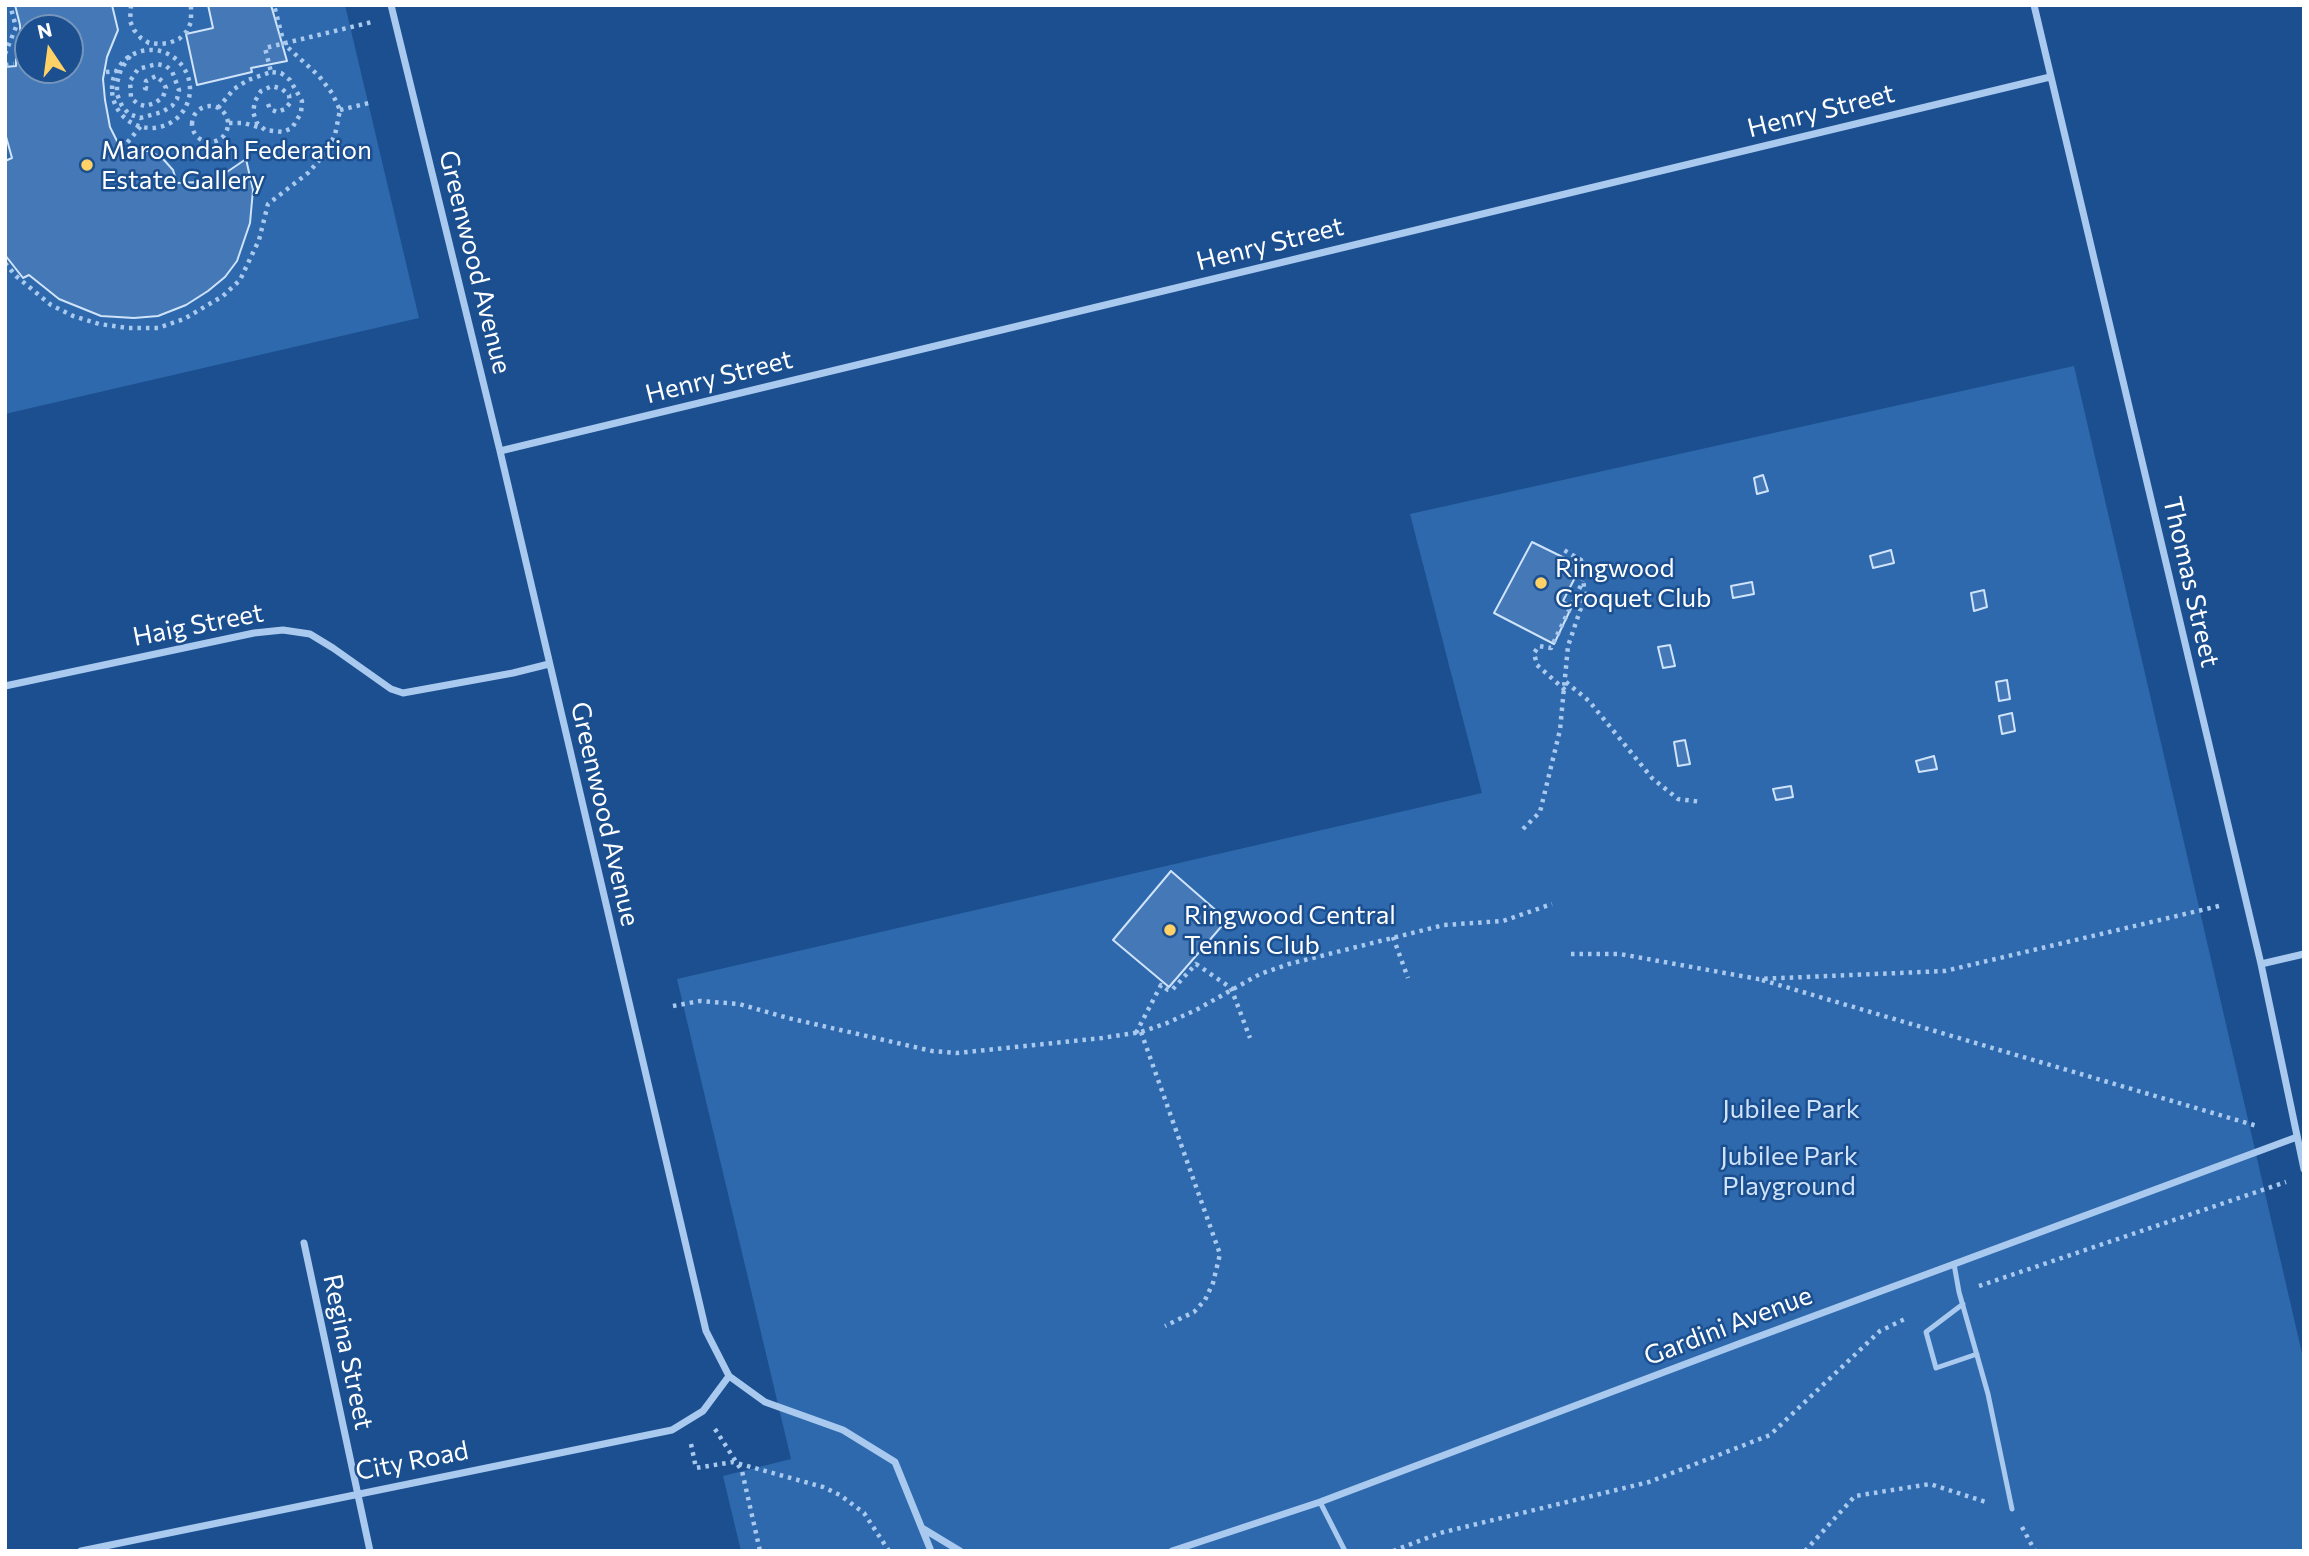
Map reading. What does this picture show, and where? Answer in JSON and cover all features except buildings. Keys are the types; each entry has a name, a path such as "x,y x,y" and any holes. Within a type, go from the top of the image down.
{"street":[{"name":"Greenwood Avenue","path":"391,5 500,451 706,1331 729,1376 765,1402 843,1430 895,1462 931,1551"},
{"name":"Thomas Street","path":"2034,5 2261,964 2304,1169"},
{"name":"Henry Street","path":"500,451 2050,77"},
{"name":"Haig Street","path":"5,686 283,629 310,634 391,689 403,693 500,676 549,664"},
{"path":"2261,964 2304,954"},
{"name":"Gardini Avenue","path":"1172,1551 1320,1502 2297,1137"},
{"name":"Regina Street","path":"304,1244 370,1551"},
{"name":"City Road","path":"81,1551 672,1430 703,1411 729,1376"},
{"path":"922,1528 960,1551"}],"lane":[{"path":"1954,1264 1962,1304 1988,1394 2011,1510"},
{"path":"1962,1304 1926,1332 1936,1368 1977,1354"},
{"path":"1320,1502 1345,1551"}],"path":[{"path":"5,9 10,5 16,27 5,54"},
{"path":"131,5 130,21 134,30 141,38 155,47 178,60 190,83 186,108 166,125 154,128 129,121 120,113 114,102 112,88 117,71 130,56 142,51 155,47 169,43 179,39 191,22 191,5"},
{"path":"5,262 32,291 51,305 73,316 99,324 128,328 158,328 184,319 223,296 240,280 259,240 268,204 308,173 324,155 335,135 340,110 332,93 319,76 284,44 274,5"},
{"path":"271,72 265,48 394,17"},
{"path":"5,35 11,41"},
{"path":"130,56 121,69 117,83 117,94 122,106 139,118 150,116 172,106 179,90 172,71 157,64 138,69 130,81 131,98 138,104 145,106 155,103 163,97 166,88 156,76 145,81 145,88 149,89"},
{"path":"5,65 14,64"},
{"path":"106,72 117,71"},
{"path":"218,108 234,89 248,80 271,72 281,73 290,80 302,101 301,113 292,128 283,132 244,123 229,123"},
{"path":"265,130 257,123 253,112 261,91 272,86 289,95 290,103 285,109 277,112 270,110 268,104"},
{"path":"340,110 373,102"},
{"path":"206,107 218,108 227,117 228,129 221,139 204,141 193,129 195,114 206,107"},
{"path":"186,108 195,114"},
{"path":"122,149 141,126"},
{"path":"1523,829 1540,812 1560,730 1568,646 1585,596 1581,560 1562,549"},
{"path":"1565,690 1537,665 1534,653 1539,646 1551,648 1583,580"},
{"path":"1566,682 1589,701 1651,778 1678,799 1702,802"},
{"path":"1758,979 1945,971 2245,900"},
{"path":"673,1006 700,1001 740,1004 788,1018 932,1051 957,1053 1102,1038 1139,1032 1196,1010 1231,988 1289,964 1444,925 1503,921 1552,904"},
{"path":"1393,937 1408,978"},
{"path":"1571,954 1620,954 1758,979 2297,1137"},
{"path":"1164,1326 1194,1312 1205,1300 1213,1283 1220,1254 1139,1032 1161,985 1172,990 1196,964 1231,988 1250,1038"},
{"path":"1959,1292 2291,1181"},
{"path":"1393,1551 1440,1533 1649,1482 1770,1435 1880,1331 1914,1315"},
{"path":"703,1411 742,1471 760,1551"},
{"path":"714,1428 721,1423"},
{"path":"691,1442 696,1468 727,1462 806,1482 840,1494 864,1513 889,1551"},
{"path":"1805,1551 1856,1496 1930,1484 2011,1510 2035,1551"}],"green space":[{"path":"5,5 345,5 419,318 5,414"},
{"name":"Jubilee Park","path":"2074,366 2304,1362 2304,1551 741,1551 723,1476 791,1459 677,979 1482,793 1410,514"}],"place":[{"name":"Maroondah Federation Estate Gallery","path":"87,165"},
{"name":"Ringwood Croquet Club","path":"1541,583"},
{"name":"Ringwood Central Tennis Club","path":"1170,930"}],"park label":[{"name":"Jubilee Park Playground","path":"1789,1171"}]}
